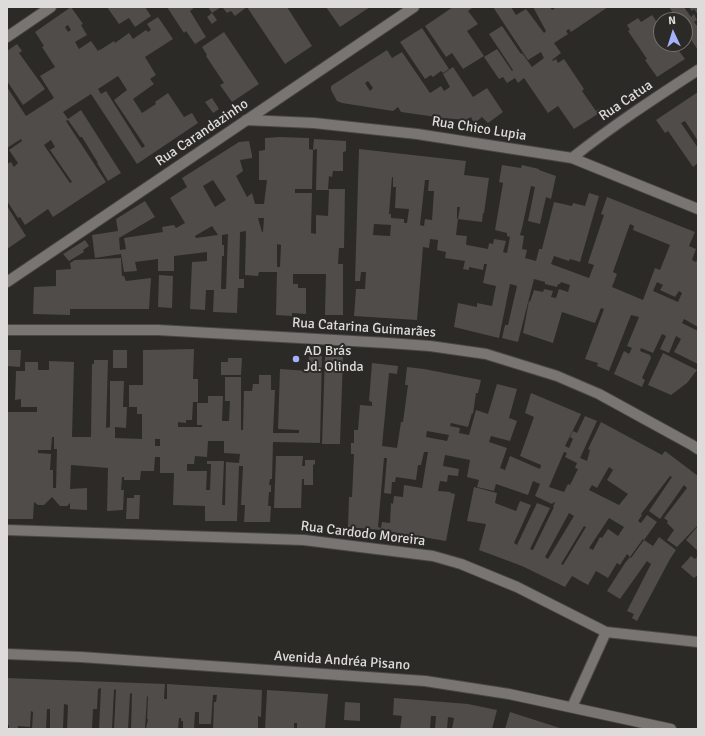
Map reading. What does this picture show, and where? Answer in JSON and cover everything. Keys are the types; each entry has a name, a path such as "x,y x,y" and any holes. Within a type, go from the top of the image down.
{"street":[{"path":"7,37 52,7"},
{"name":"Rua Carandazinho","path":"7,282 414,7"},
{"name":"Rua Catua","path":"572,158 633,112 698,70"},
{"name":"Rua Chico Lupia","path":"246,120 314,123 417,134 572,158 698,209"},
{"name":"Rua Catarina Guimarães","path":"7,330 166,330 430,346 486,354 557,376 598,394 696,444"},
{"name":"Rua Cardodo Moreira","path":"7,530 304,540 433,556 461,564 517,587 606,632 698,642"},
{"path":"572,707 606,632"},
{"name":"Avenida Andréa Pisano","path":"7,654 82,657 425,681 509,694 671,729"}],"building":[{"path":"71,7 83,24 81,25 87,35 75,42 79,49 91,41 98,51 114,41 115,43 129,33 133,39 146,30 148,32 151,30 147,24 158,17 173,39 145,57 156,75 150,79 154,84 133,99 142,113 156,104 155,102 168,93 184,117 192,113 198,123 137,164 91,94 63,112 68,119 81,110 121,173 108,181 82,137 80,137 68,120 66,121 106,182 53,217 48,209 25,225 20,217 18,218 7,201 7,164 11,162 14,167 18,163 9,150 22,141 21,139 7,148 7,87 26,116 54,98 40,76 55,67 42,47 44,46 35,32","holes":["68,25 71,30 68,32 65,27","118,76 127,90 114,100 145,146 142,148 106,91 101,94 98,89","51,140 55,147 50,150 72,182 70,183 44,145"]},
{"path":"107,7 145,7 151,16 135,27 129,18 119,24"},
{"path":"167,7 195,7 190,11 206,37 195,44 186,31 184,33"},
{"path":"208,7 221,7 212,13"},
{"path":"222,7 247,7 235,16 231,11 227,13"},
{"path":"247,7 287,7 312,46 285,64"},
{"path":"326,7 370,7 340,27"},
{"path":"453,7 472,8 468,11 478,24 467,31 484,56 463,69 452,53 446,57 425,26"},
{"path":"493,7 511,7 516,15 526,9 544,33 546,31 533,7 550,7 552,10 555,8 554,7 608,7 571,32 569,29 566,31 568,34 554,43 561,53 552,60 553,61 556,59 558,63 564,59 584,89 582,91 596,111 599,109 601,112 574,129 558,106 548,113 524,78 518,83 515,78 507,83 503,77 499,79 484,57 497,49 512,71 513,70 489,34 502,26 521,54 522,53 532,67 544,58 541,52 528,60"},
{"path":"669,7 684,7 688,12 672,12"},
{"path":"689,7 698,7 698,15 694,9 692,11"},
{"path":"212,13 217,20 212,24 207,17"},
{"path":"694,14 697,20 694,22 698,27 698,50 693,43"},
{"path":"652,15 653,16 653,52 680,52 685,59 657,77 628,31 630,30 627,25 638,18 641,22"},
{"path":"422,28 449,69 443,73 441,71 433,77 431,75 425,79 400,42"},
{"path":"224,32 259,84 232,102 220,85 224,83 206,56 207,55 202,47"},
{"path":"17,44 22,51 19,53 45,89 23,105 7,81 7,51"},
{"path":"387,50 392,58 402,52 430,93 441,86 444,91 450,87 443,74 453,67 473,97 487,88 503,112 488,123 482,117 476,122 473,121 471,117 466,120 401,112 398,107 393,111 337,101 331,90 331,86","holes":["368,81 373,88 370,91 365,83"]},
{"path":"698,92 698,141 685,121 681,123 698,148 698,163 693,167 668,131 665,133 656,120"},
{"path":"212,98 219,109 213,113 205,102"},
{"path":"265,138 309,138 309,149 313,150 314,139 346,141 346,151 343,152 343,171 333,171 332,177 329,176 328,189 345,189 344,248 339,248 338,264 343,264 343,315 325,315 326,274 293,274 293,284 298,284 298,288 306,288 306,314 292,313 292,316 276,315 277,272 259,272 258,276 245,275 246,231 240,232 239,279 244,279 244,288 238,288 237,313 213,312 214,290 206,290 205,310 190,309 192,262 207,261 207,252 174,256 174,271 158,271 158,259 135,262 137,271 124,272 121,254 95,258 92,235 118,231 116,219 145,201 155,217 119,238 120,250 126,249 124,238 163,232 162,227 174,225 176,228 185,223 170,198 187,187 182,178 239,142 249,141 252,158 240,160 243,171 236,176 247,197 252,193 255,204 264,204 267,180 259,180 259,151 265,150","holes":["317,149 316,190 329,190 328,216 316,215 316,234 311,233 312,193 295,193 295,189 312,189 313,150","213,180 226,200 215,207 203,186","258,218 264,218 262,232","212,226 218,235 196,238 195,236","228,234 226,289 221,289 222,256 224,256 224,245 222,245 222,235","277,244 281,245 280,267 277,267"]},
{"path":"359,149 466,161 464,175 489,178 482,222 458,219 456,235 467,236 467,245 488,249 489,243 493,244 494,239 506,241 503,252 507,253 510,237 507,236 507,233 495,230 503,183 499,182 502,165 521,168 522,165 539,169 556,176 551,199 546,197 540,224 528,221 535,187 531,186 520,235 524,236 522,249 527,250 525,258 536,261 539,249 542,249 554,202 572,206 573,203 585,206 589,193 599,196 580,262 570,259 569,261 554,256 551,264 589,278 594,265 588,263 604,215 601,214 607,197 695,232 689,246 696,249 692,260 696,262 698,258 698,327 684,319 682,323 698,331 698,364 674,352 681,339 676,336 669,353 660,349 666,336 662,334 653,353 641,348 640,351 650,355 651,358 642,378 645,380 642,387 614,374 624,351 629,354 632,348 627,346 639,317 631,315 609,371 597,366 598,363 585,359 604,309 601,308 595,323 562,312 553,343 523,333 529,301 530,302 534,290 543,292 544,289 553,291 551,297 556,298 559,289 568,292 570,285 561,282 557,287 534,279 518,342 502,338 505,325 508,325 517,286 510,284 499,338 454,327 458,303 477,307 477,303 492,306 496,286 483,283 487,264 484,264 483,270 469,267 469,270 463,269 465,261 445,258 446,252 437,250 438,240 430,239 429,248 423,247 417,320 354,316 356,289 365,289 366,272 361,272 360,281 355,281","holes":["392,177 393,177 393,187 396,187 395,208 409,209 407,223 404,223 404,219 391,218 391,214 389,214","425,180 429,180 428,191 434,191 432,220 425,219 424,226 420,225","457,207 460,207 458,219","374,224 391,225 390,236 373,235","630,224 634,226 633,230 670,245 660,270 655,268 643,300 612,287 617,274 613,272","657,282 663,285 660,290 675,297 679,291 682,293 678,302 653,291"]},
{"path":"7,206 26,236 7,249"},
{"path":"85,240 89,246 83,250 84,252 69,261 63,254"},
{"path":"121,258 122,276 124,276 126,281 151,278 149,309 70,309 70,315 33,314 34,287 56,286 56,270 71,269 70,263 75,260"},
{"path":"159,275 173,276 172,308 158,307"},
{"path":"194,349 193,379 198,379 198,402 193,402 192,420 186,420 186,423 178,422 178,427 202,427 202,425 197,425 197,403 208,403 208,396 223,396 222,421 229,421 230,401 225,401 225,377 241,377 241,430 243,430 244,391 252,391 253,384 259,384 259,375 271,375 271,390 275,390 273,433 299,433 299,430 278,429 280,369 308,371 309,355 322,356 320,443 273,442 272,479 270,479 269,485 271,485 271,492 269,492 268,506 271,506 270,522 244,522 245,505 241,505 243,466 239,466 237,521 205,521 205,506 173,505 174,473 160,473 160,457 155,457 154,471 141,471 140,480 124,480 124,477 122,477 121,490 124,490 123,510 107,511 108,468 71,465 70,489 87,488 87,510 70,509 70,503 67,506 60,506 52,497 44,505 38,505 34,502 33,519 7,519 7,412 37,412 37,407 21,407 21,399 15,400 16,371 25,371 25,362 38,362 38,370 49,370 49,361 74,362 72,437 91,437 92,364 94,364 94,360 108,360 106,428 110,427 110,381 124,381 123,407 127,407 126,428 115,427 115,438 142,439 142,414 137,414 137,407 129,407 129,385 143,385 143,350","holes":["52,437 54,437 54,449 57,449 56,488 53,488 53,470 50,470 51,454 38,453 38,450 51,450","155,439 160,439 160,446 155,446","208,441 224,441 224,453 240,454 239,463 226,462 225,505 222,505 224,461 207,461 207,464 211,464 210,490 206,490 207,471 187,471 187,464 194,464 195,456 207,457"]},
{"path":"7,350 21,350 20,367 7,366"},
{"path":"113,350 127,350 127,368 113,368"},
{"path":"663,353 697,370 687,383 671,395 648,385"},
{"path":"325,356 343,357 340,444 322,444"},
{"path":"228,358 242,358 241,375 221,375 221,362 228,362"},
{"path":"354,362 359,362 359,367 354,366"},
{"path":"372,363 398,366 397,374 389,373 382,446 397,448 401,422 403,422 408,385 405,385 407,367 481,380 478,393 476,393 473,414 472,413 468,427 451,423 450,426 460,428 459,433 469,435 476,410 488,414 497,384 517,389 509,418 517,421 510,441 491,436 489,442 507,448 500,468 505,470 510,456 540,469 541,465 520,456 534,417 525,413 531,393 581,414 565,446 569,448 573,439 570,437 573,431 577,433 585,416 597,421 580,458 587,461 590,450 588,449 601,422 662,455 665,451 698,476 698,525 677,547 667,540 674,530 664,518 687,488 684,485 660,519 649,511 672,477 670,476 641,514 642,515 638,521 641,523 647,515 657,522 630,557 627,554 620,565 617,563 608,578 596,571 588,585 572,576 565,587 522,566 479,550 486,524 467,521 474,487 497,493 495,503 516,511 520,501 531,505 514,543 517,545 537,503 550,508 530,549 533,550 555,502 552,504 535,496 540,484 533,481 528,495 496,484 494,491 477,487 479,480 467,477 470,460 445,455 443,466 459,469 458,476 448,475 447,482 440,481 438,491 451,492 450,493 455,494 446,541 381,530 348,527 349,497 352,497 354,454 351,454 351,443 354,443 354,430 358,430 360,405 372,406 372,402 369,401","holes":["427,431 449,435 447,441 426,437","424,452 428,452 422,488 404,485 403,497 394,496 393,504 391,503 390,523 382,522 381,528 378,527 384,458 387,458 384,493 391,494 392,482 395,482 396,477 416,480 418,465 421,465","564,452 567,453 565,457 577,463 575,468 578,469 570,485 568,484 564,492 549,487","609,467 613,470 607,480 628,494 619,505 589,490 592,485 597,488","569,513 574,516 548,559 545,557","609,518 624,527 618,536 608,529 602,538 600,537 593,550 589,548","584,526 586,527 563,565 561,564"]},
{"path":"276,456 303,456 302,466 305,466 305,460 315,460 315,464 313,465 313,485 304,485 304,479 302,479 301,508 274,508"},
{"path":"134,495 140,495 139,519 126,519 127,498 134,498"},
{"path":"698,526 698,551 686,540"},
{"path":"659,537 676,550 637,621 632,618 634,614 627,611 651,564 647,561 620,599 607,591 630,557 631,558 644,540 653,546"},
{"path":"691,556 695,559 698,556 698,575 694,578 681,567"},
{"path":"7,678 165,684 164,699 167,699 167,684 262,690 261,717 258,716 258,729 213,729 214,702 216,702 217,695 213,695 211,724 199,724 199,712 195,712 194,729 183,729 183,721 179,718 178,729 146,729 148,719 147,696 145,729 131,729 132,693 130,694 128,729 114,729 116,689 114,690 112,729 99,729 101,688 98,689 97,709 93,709 92,729 67,729 68,705 64,704 63,729 50,729 50,709 47,709 46,729 32,729 33,712 31,711 30,727 18,726 18,728 9,728 9,725 7,725"},
{"path":"267,690 328,694 325,729 297,729 297,723 294,723 294,729 265,729"},
{"path":"394,698 468,704 497,710 492,729 452,729 454,718 448,717 447,729 435,729 436,716 431,716 430,729 400,729 402,716 393,715"},
{"path":"345,702 360,703 360,721 344,720"},
{"path":"510,712 563,729 505,729"}],"place":[{"name":"AD Brás Jd. Olinda","path":"296,359"}]}
